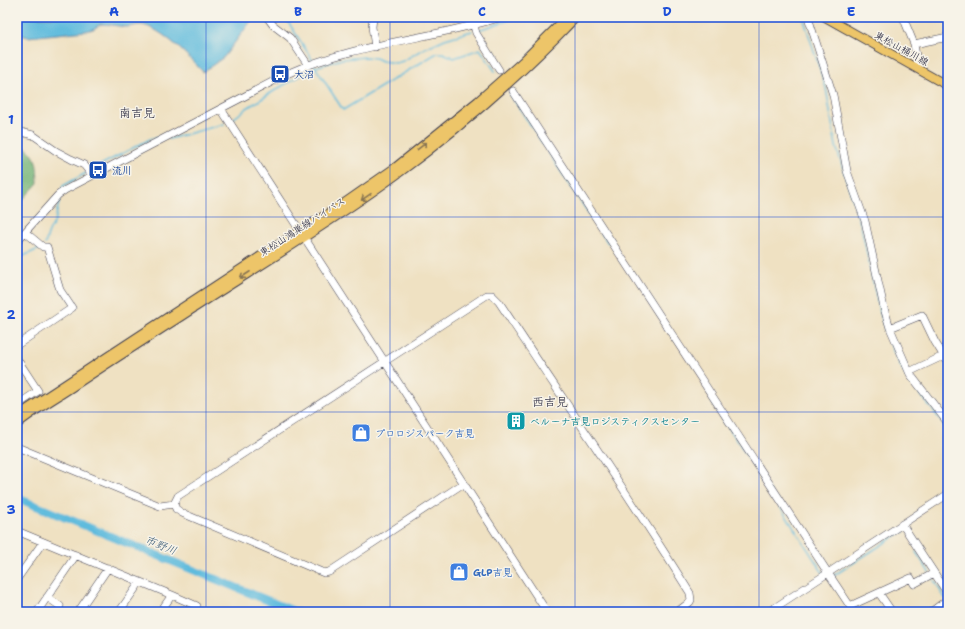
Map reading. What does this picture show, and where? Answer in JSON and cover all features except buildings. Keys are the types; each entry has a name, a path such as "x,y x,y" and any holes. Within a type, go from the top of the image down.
{"main road":[{"name":"東松山鴻巣線バイパス","path":"17,424 302,234 396,167 498,83 567,17"},
{"name":"東松山鴻巣線バイパス","path":"17,416 302,234 362,199 428,150 502,89 576,17"},
{"name":"東松山桶川線","path":"825,17 948,86"}],"street":[{"path":"267,17 273,25 290,38 308,65"},
{"path":"373,17 372,27 375,47"},
{"path":"17,241 58,195 260,88 308,65 325,59 375,47 474,26 502,17"},
{"path":"808,17 833,94 847,171 865,221 884,308 890,328 909,372 948,422"},
{"path":"903,17 914,44 918,68"},
{"path":"474,26 476,33 499,70"},
{"path":"914,44 948,37"},
{"path":"513,91 850,606 911,578 914,584 932,574"},
{"path":"221,109 547,612"},
{"path":"17,131 33,134 56,151 84,165 92,176"},
{"path":"17,345 72,308 60,290 47,247 44,247 25,232"},
{"path":"174,504 178,496 487,295 492,295 496,298 644,520 690,593 690,602 677,612"},
{"path":"890,328 922,315 934,342 948,362"},
{"path":"909,372 943,356"},
{"path":"17,359 38,391 17,405"},
{"path":"17,447 160,506 174,504"},
{"path":"174,504 176,509 182,513 324,573 329,572 464,483"},
{"path":"768,612 830,576 902,524 948,494"},
{"path":"902,524 932,574 948,594"},
{"path":"17,531 197,606 197,612"},
{"path":"17,579 43,542"},
{"path":"37,612 76,555"},
{"path":"78,612 108,568"},
{"path":"119,612 140,582"},
{"path":"879,593 892,612"},
{"path":"160,612 172,595"},
{"path":"47,597 60,606"},
{"path":"932,612 948,599"},
{"path":"779,605 784,612"}],"green space":[{"path":"17,143 33,155 37,169 38,183 17,206"}],"water":[{"path":"17,17 254,17 224,57 203,72 175,44 149,27 141,25 126,27 101,24 86,31 28,37 17,34"}],"waterway":[{"path":"285,17 313,61"},
{"path":"478,30 519,17"},
{"path":"803,17 826,88 836,146 861,226 878,305 885,329 893,351 905,374 948,430"},
{"path":"233,119 247,108 282,86 316,67 342,59 366,57 396,63 403,61 425,48 445,39 472,31"},
{"path":"314,65 343,110 437,53 443,53 454,58 480,49 495,71"},
{"path":"510,94 608,243"},
{"path":"169,139 224,124"},
{"path":"91,170 152,138 157,138"},
{"path":"62,189 63,186 86,173"},
{"path":"45,244 55,221 60,197"},
{"path":"17,259 41,248"},
{"path":"713,403 823,573"},
{"name":"市野川","path":"17,498 296,612"},
{"path":"833,576 903,531 904,532"},
{"path":"916,552 929,572"},
{"path":"932,577 945,598"}],"place":[{"name":"大沼","path":"280,74"},
{"name":"流川","path":"98,170"},
{"name":"ベルーナ吉見ロジスティクスセンター","path":"516,421"},
{"name":"プロロジスパーク吉見","path":"361,433"},
{"name":"GLP吉見","path":"459,572"}],"district":[{"name":"南吉見","path":"137,113"},
{"name":"西吉見","path":"550,402"}]}
